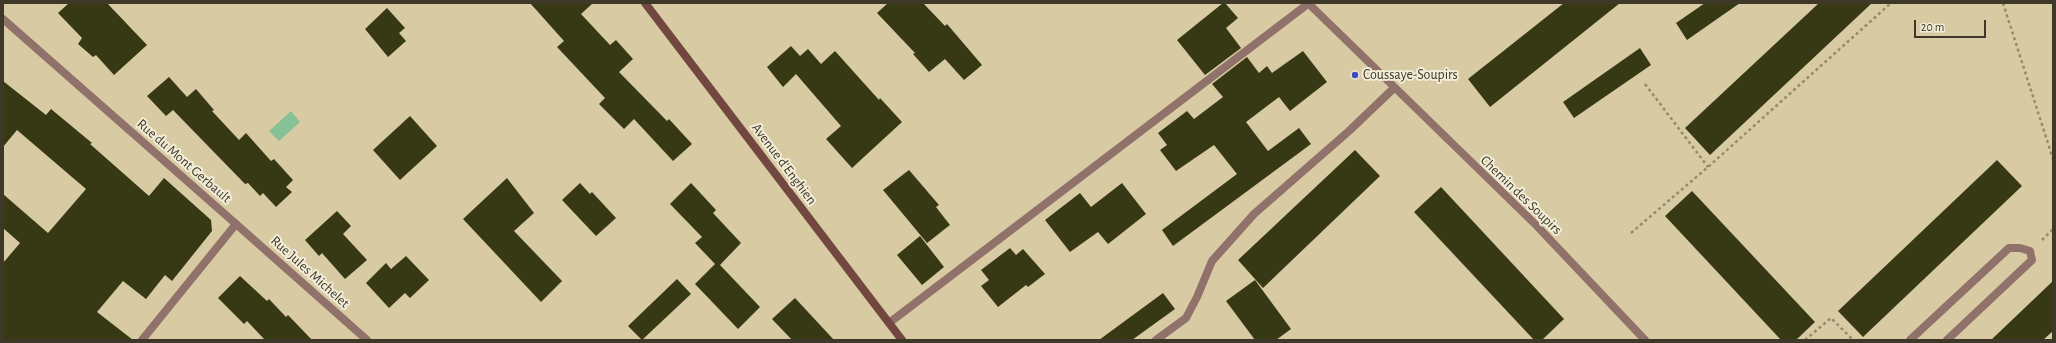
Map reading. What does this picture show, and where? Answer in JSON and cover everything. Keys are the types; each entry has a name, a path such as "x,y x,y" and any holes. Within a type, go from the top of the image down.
{"main road":[{"name":"Avenue d'Enghien","path":"645,3 902,340"}],"street":[{"path":"889,323 1308,3"},
{"name":"Chemin des Soupirs","path":"1308,3 1376,71 1536,225 1645,340"},
{"name":"Rue du Mont Gerbault","path":"3,19 236,224"},
{"path":"1156,340 1186,318 1197,297 1212,260 1254,214 1394,88"},
{"path":"142,340 236,224"},
{"name":"Rue Jules Michelet","path":"236,224 367,340"},
{"path":"1910,340 2009,248 2020,248 2030,251 2032,260 1947,340"}],"path":[{"path":"1631,233 1708,167 1891,3"},
{"path":"2003,3 2031,86 2053,159"},
{"path":"1645,84 1708,167"},
{"path":"1805,340 1831,318 1853,340"}],"shaded area":[{"path":"291,111 300,122 279,141 269,131"}],"building":[{"path":"69,3 107,3 147,45 114,75 96,55 93,57 78,44 82,38 58,13"},
{"path":"530,3 593,3 581,14 610,45 616,40 633,59 619,72 667,121 669,119 692,144 673,161 634,119 624,129 599,104 605,98 557,47 564,41"},
{"path":"888,3 923,3 945,26 947,24 982,65 964,80 945,59 929,72 913,54 915,53 877,13"},
{"path":"1223,3 1225,3 1238,18 1226,28 1241,48 1205,75 1177,40"},
{"path":"1564,3 1620,3 1490,107 1468,79"},
{"path":"1705,3 1740,3 1687,40 1676,23"},
{"path":"1819,3 1872,3 1710,155 1685,128"},
{"path":"387,8 405,28 399,33 406,41 388,57 365,29"},
{"path":"791,46 800,56 808,49 821,64 835,51 879,100 880,98 902,122 852,168 826,139 841,126 796,74 783,87 767,67"},
{"path":"1640,48 1651,65 1574,118 1563,102"},
{"path":"1303,51 1327,82 1290,111 1279,97 1246,122 1268,151 1299,128 1311,144 1173,246 1162,230 1237,174 1214,145 1176,171 1160,150 1167,145 1158,133 1187,111 1194,119 1223,97 1212,84 1247,57 1259,73 1267,66 1272,73"},
{"path":"169,77 187,97 196,89 214,110 212,111 239,140 246,133 271,161 274,159 293,180 286,187 292,192 276,207 263,193 260,196 248,183 245,184 173,110 166,116 147,96"},
{"path":"3,81 46,115 51,109 92,143 90,144 149,196 164,178 211,220 212,231 172,281 165,275 146,299 123,281 97,312 133,340 3,340 3,263 20,243 3,228 3,194 48,233 86,189 17,130 3,147"},
{"path":"410,116 437,146 400,180 373,150"},
{"path":"1355,150 1380,176 1263,288 1238,260"},
{"path":"1997,160 2022,186 1863,337 1838,311"},
{"path":"909,170 939,205 936,207 950,225 927,243 883,190"},
{"path":"507,178 534,213 514,231 562,281 541,302 463,219"},
{"path":"580,183 590,194 592,192 616,218 596,236 562,200"},
{"path":"691,183 716,210 713,213 741,243 720,265 760,307 738,329 695,284 715,264 695,243 702,237 670,204"},
{"path":"1122,183 1146,214 1108,244 1098,232 1070,252 1045,220 1080,193 1091,207"},
{"path":"1441,187 1564,319 1542,340 1534,340 1414,212"},
{"path":"1692,191 1815,322 1796,340 1781,340 1665,216"},
{"path":"337,211 351,226 343,234 367,260 345,279 322,253 319,256 305,240"},
{"path":"920,236 944,267 922,285 897,255"},
{"path":"1010,248 1016,255 1023,249 1045,274 1028,287 1026,285 998,307 981,286 989,280 981,270"},
{"path":"406,256 429,280 410,298 405,293 389,308 366,283 386,263 391,269"},
{"path":"240,276 267,301 269,299 286,317 288,315 312,340 265,340 247,321 244,324 218,298"},
{"path":"677,279 691,294 642,340 628,326"},
{"path":"1255,280 1291,329 1276,340 1255,340 1226,301"},
{"path":"2053,281 2053,331 2043,340 1991,340"},
{"path":"1163,293 1175,309 1132,340 1099,340"},
{"path":"795,298 834,340 792,340 772,319"}],"place":[{"name":"Coussaye-Soupirs","path":"1355,75"}]}
